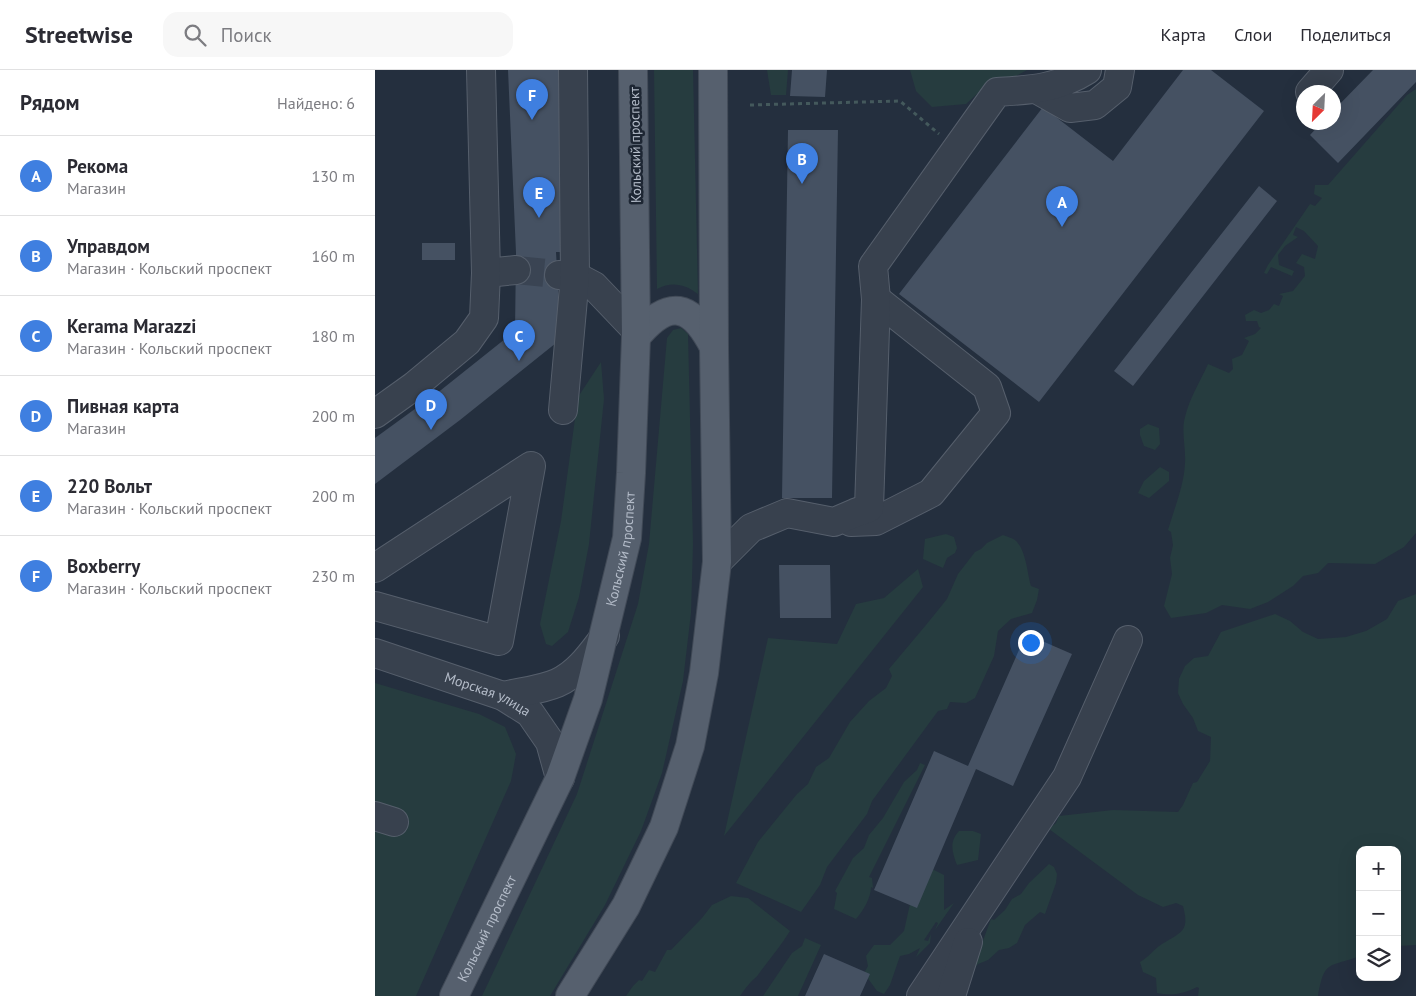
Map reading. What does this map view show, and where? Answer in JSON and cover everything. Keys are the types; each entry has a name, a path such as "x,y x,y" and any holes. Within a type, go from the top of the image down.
{"main road":[{"name":"Кольский проспект","path":"457,992 561,778 589,699 627,538 636,334 633,70"},
{"path":"570,996 626,906 663,826 689,746 704,673 717,562 713,70"},
{"path":"636,334 650,321 667,311 683,312 695,318 705,330 714,347"}],"street":[{"path":"375,414 414,386 467,342 484,318 486,273 481,70"},
{"path":"563,410 573,70"},
{"path":"834,522 869,508 875,299 873,266 997,92 1038,90 1076,77 1087,70"},
{"path":"1038,90 1070,108 1095,105 1117,87 1120,70"},
{"path":"1316,85 1329,70"},
{"path":"486,273 516,270"},
{"path":"566,275 594,286 636,334"},
{"path":"717,562 751,528 787,513 834,522 876,521 931,493 996,413 987,387 875,299"},
{"path":"375,568 531,466 499,641 375,606"},
{"path":"503,696 557,683 576,671 605,636"},
{"path":"921,996 1067,777 1128,640"},
{"name":"Морская улица","path":"375,653 503,696 530,713 550,742 561,778"},
{"path":"951,996 978,910"}],"path":[{"path":"750,104 900,101 956,149"}],"green space":[{"path":"654,70 693,70 698,294 683,286 673,284 657,289"},
{"path":"767,70 788,70 786,95 771,95"},
{"path":"910,70 1027,70 1016,76 990,82 966,104 932,107 916,91"},
{"path":"1416,89 1416,533 1404,547 1375,564 1328,563 1318,573 1303,576 1293,586 1268,602 1250,609 1222,605 1206,613 1171,618 1164,606 1172,574 1170,558 1173,545 1171,532 1168,530 1183,480 1185,457 1184,422 1192,396 1208,364 1229,373 1233,369 1232,359 1242,355 1249,341 1244,338 1255,334 1261,328 1257,321 1246,321 1245,315 1254,310 1261,313 1269,310 1274,304 1279,306 1283,296 1279,294 1293,291 1305,276 1304,267 1296,263 1302,254 1315,259 1318,246 1304,231 1296,227 1293,235 1298,237 1285,246 1278,255 1279,265 1294,271 1292,276 1271,267 1267,274 1264,273 1310,204 1315,206 1322,198 1314,194 1315,185 1328,185 1407,95"},
{"path":"681,328 688,334 693,544 691,613 683,681 662,773 641,831 605,905 550,996 482,996 577,794 638,604 649,544 667,338 673,330"},
{"path":"601,362 604,399 589,544 579,597 568,632 552,646 546,644 540,624 561,521 578,397"},
{"path":"1148,424 1159,428 1160,444 1155,450 1144,446 1140,435 1140,429"},
{"path":"1160,467 1169,472 1169,481 1149,498 1138,493 1144,481"},
{"path":"946,534 954,537 957,548 955,553 947,558 943,568 923,559 925,539"},
{"path":"1003,535 1014,539 1019,544 1024,555 1031,586 1039,589 1032,613 1011,619 998,631 994,656 975,698 966,703 950,702 947,709 938,711 872,801 867,814 827,867 820,885 801,912 736,883 758,842 797,794 808,784 816,767 829,758 850,722 869,701 886,688 892,676 889,669 947,599 958,574 975,552"},
{"path":"918,569 923,587 724,836 768,638 837,644 856,604 884,598"},
{"path":"1416,594 1416,945 1401,946 1401,846 1356,846 1356,957 1334,964 1326,970 1318,996 1198,996 1199,988 1197,987 1177,994 1157,993 1156,978 1143,972 1140,962 1159,946 1179,934 1185,921 1183,906 1176,903 1163,907 1138,895 1049,829 1056,823 1059,816 1113,810 1178,812 1193,783 1197,782 1210,761 1211,737 1198,731 1193,718 1183,704 1178,693 1179,679 1185,666 1194,658 1208,656 1221,632 1275,614 1318,639 1346,637 1366,631 1387,619 1398,601"},
{"path":"375,683 479,714 505,727 516,754 511,781 416,996 375,996"},
{"path":"920,763 925,765 869,877 872,878 873,888 871,887 870,896 864,908 856,919 834,909 837,893 835,891 853,858 864,848 869,835 883,818 904,782 917,770"},
{"path":"959,831 973,831 981,834 978,860 957,865 952,847"},
{"path":"1049,864 1054,867 1057,874 1056,883 1045,914 1040,912 1025,925 1017,943 1009,948 999,950 972,970 991,919 994,920 1005,910 1012,899 1021,894 1029,883"},
{"path":"932,869 944,875 944,910 954,903 935,930 938,923 936,922 924,940 928,941 931,934 930,943 916,957 920,948 900,956 890,985 884,994 877,991 864,973 868,966 866,956 874,945 890,945 904,931 910,904"},
{"path":"731,896 748,898 790,931 740,996 626,996 639,980 642,981 649,970 655,972 667,950 671,950 712,905"},
{"path":"805,938 821,945 798,996 763,996 792,953 802,946"}],"building":[{"path":"508,70 565,70 569,252 556,252 561,339 460,420 375,484 375,438 441,390 515,331 516,253"},
{"path":"792,70 827,70 825,97 790,96"},
{"path":"1183,70 1211,70 1264,111 1039,402 899,294 1043,107 1113,161"},
{"path":"1373,70 1416,70 1416,82 1338,163 1310,135 1315,130 1341,130 1341,103"},
{"path":"788,130 838,130 832,498 782,498"},
{"path":"1259,186 1277,201 1133,386 1114,371"},
{"path":"422,243 455,243 455,260 422,260"},
{"path":"779,565 830,565 831,618 780,618"},
{"path":"1026,634 1072,654 1013,786 976,769 917,908 874,890 934,751 968,766"},
{"path":"824,954 870,974 860,996 805,996"}],"tunnel":[{"path":"516,270 557,274"}],"place":[{"name":"Boxberry","path":"532,120"},
{"name":"Управдом","path":"802,184"},
{"name":"220 Вольт","path":"539,218"},
{"name":"Рекома","path":"1062,227"},
{"name":"Kerama Marazzi","path":"519,361"},
{"name":"Пивная карта","path":"431,430"}]}
